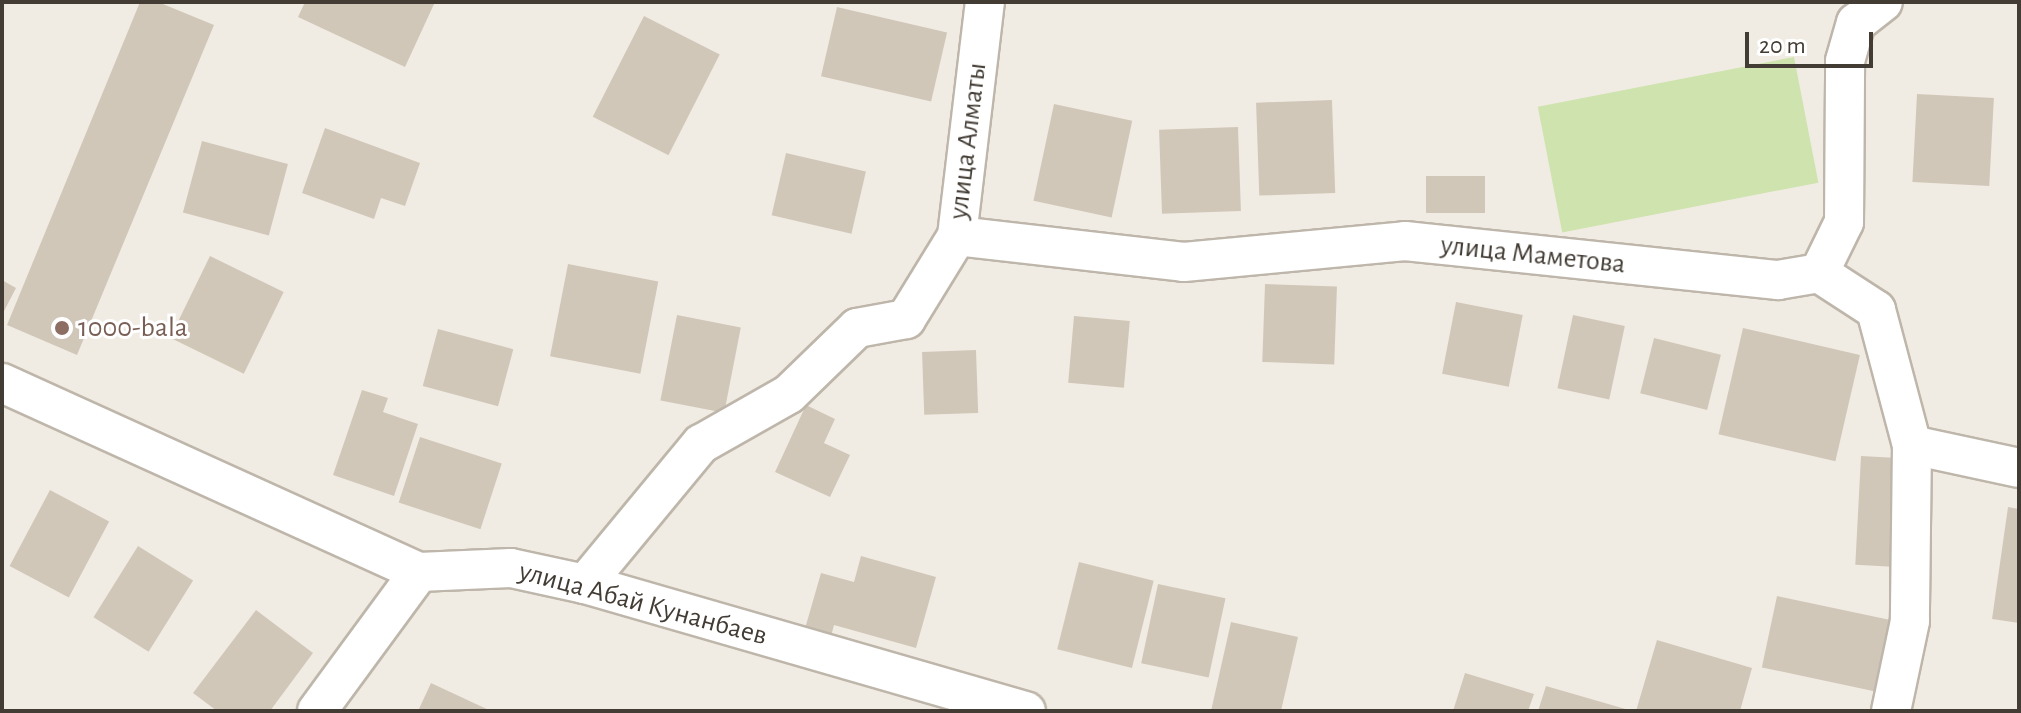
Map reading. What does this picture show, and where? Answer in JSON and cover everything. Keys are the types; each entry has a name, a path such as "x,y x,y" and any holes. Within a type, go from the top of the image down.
{"street":[{"name":"улица Алматы","path":"585,584 701,444 789,394 857,328 906,319 957,236 985,2"},
{"path":"1883,2 1856,23 1845,61 1844,222 1819,273 1876,310 1899,412 1912,445 1910,621 1891,711"},
{"name":"улица Маметова","path":"957,236 1184,262 1405,241 1778,280 1819,273"},
{"name":"улица Абай Кунанбаев","path":"2,383 419,572 511,568 585,584 1026,711"},
{"path":"1912,445 2019,468"},
{"path":"317,711 419,572"}],"green space":[{"path":"1794,57 1818,183 1562,232 1538,107"}],"building":[{"path":"140,2 158,2 214,25 77,355 7,325"},
{"path":"305,2 435,2 405,67 298,17"},
{"path":"837,7 947,32 931,102 821,76"},
{"path":"644,16 720,55 668,155 593,117"},
{"path":"1917,94 1994,98 1989,186 1912,182"},
{"path":"1332,100 1335,193 1259,196 1256,103"},
{"path":"1054,104 1132,121 1112,217 1033,201"},
{"path":"1238,127 1241,211 1162,214 1159,130"},
{"path":"325,128 420,163 405,206 381,198 374,219 302,193"},
{"path":"202,141 288,164 269,236 183,212"},
{"path":"786,153 866,171 852,234 772,215"},
{"path":"1426,176 1485,176 1485,213 1426,213"},
{"path":"210,256 284,292 244,374 170,338"},
{"path":"568,264 658,282 640,374 550,356"},
{"path":"2,280 16,288 2,315"},
{"path":"1265,284 1337,287 1334,364 1262,362"},
{"path":"1456,302 1523,315 1509,387 1442,374"},
{"path":"677,315 741,327 724,413 660,400"},
{"path":"1573,315 1625,326 1609,399 1557,388"},
{"path":"1074,316 1130,321 1124,388 1068,383"},
{"path":"1743,328 1860,355 1835,461 1718,434"},
{"path":"438,329 513,349 498,406 423,386"},
{"path":"1654,338 1721,355 1707,410 1640,393"},
{"path":"976,350 978,413 924,415 922,352"},
{"path":"362,390 388,398 383,412 418,424 394,496 333,475"},
{"path":"806,405 835,419 824,443 850,455 830,497 775,472"},
{"path":"420,437 502,464 480,529 399,503"},
{"path":"1861,456 1898,458 1892,567 1855,565"},
{"path":"50,490 109,521 69,597 10,566"},
{"path":"2008,507 2019,509 2019,623 1992,619"},
{"path":"138,546 193,580 149,652 93,617"},
{"path":"861,556 936,577 916,648 834,625 830,640 804,632 821,573 854,582"},
{"path":"1079,562 1154,581 1132,668 1057,649"},
{"path":"1158,584 1225,598 1209,678 1141,663"},
{"path":"1777,596 1890,620 1875,692 1762,667"},
{"path":"256,610 313,653 270,711 217,711 193,693"},
{"path":"1231,622 1298,637 1281,711 1211,711"},
{"path":"1657,640 1752,668 1740,711 1636,711"},
{"path":"1465,673 1534,694 1528,711 1453,711"},
{"path":"431,683 491,711 418,711"},
{"path":"1546,686 1629,710 1629,711 1538,711"}],"place":[{"name":"1000-bala","path":"62,328"}]}
